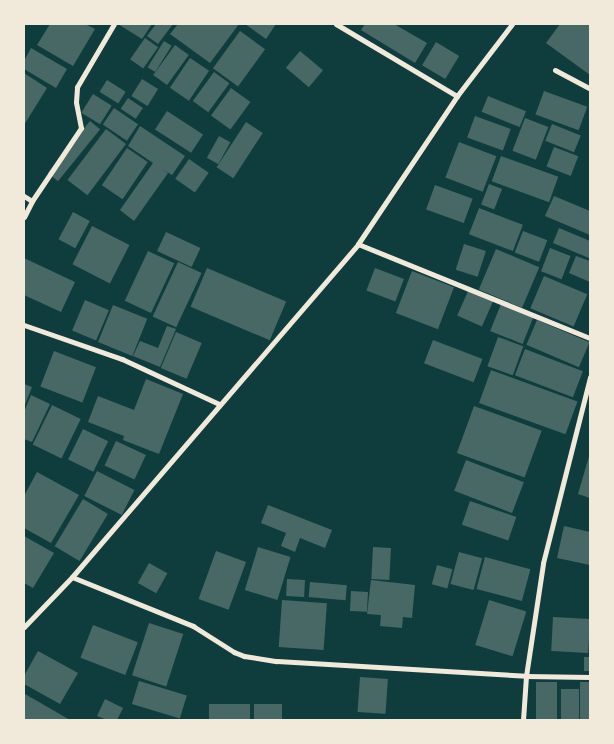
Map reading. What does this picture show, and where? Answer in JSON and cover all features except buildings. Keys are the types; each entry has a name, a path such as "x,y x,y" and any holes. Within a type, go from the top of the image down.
{"street":[{"path":"24,217 32,201 81,128 76,102 77,87 114,24"},
{"path":"336,24 456,96"},
{"path":"24,627 72,577 358,244 456,96 512,24"},
{"path":"555,70 590,89"},
{"path":"24,196 32,201"},
{"path":"358,244 590,338"},
{"path":"24,325 122,359 219,404"},
{"path":"523,720 526,676 543,563 590,377"},
{"path":"72,577 193,626 234,652 244,656 278,661 526,676 590,677"}]}
